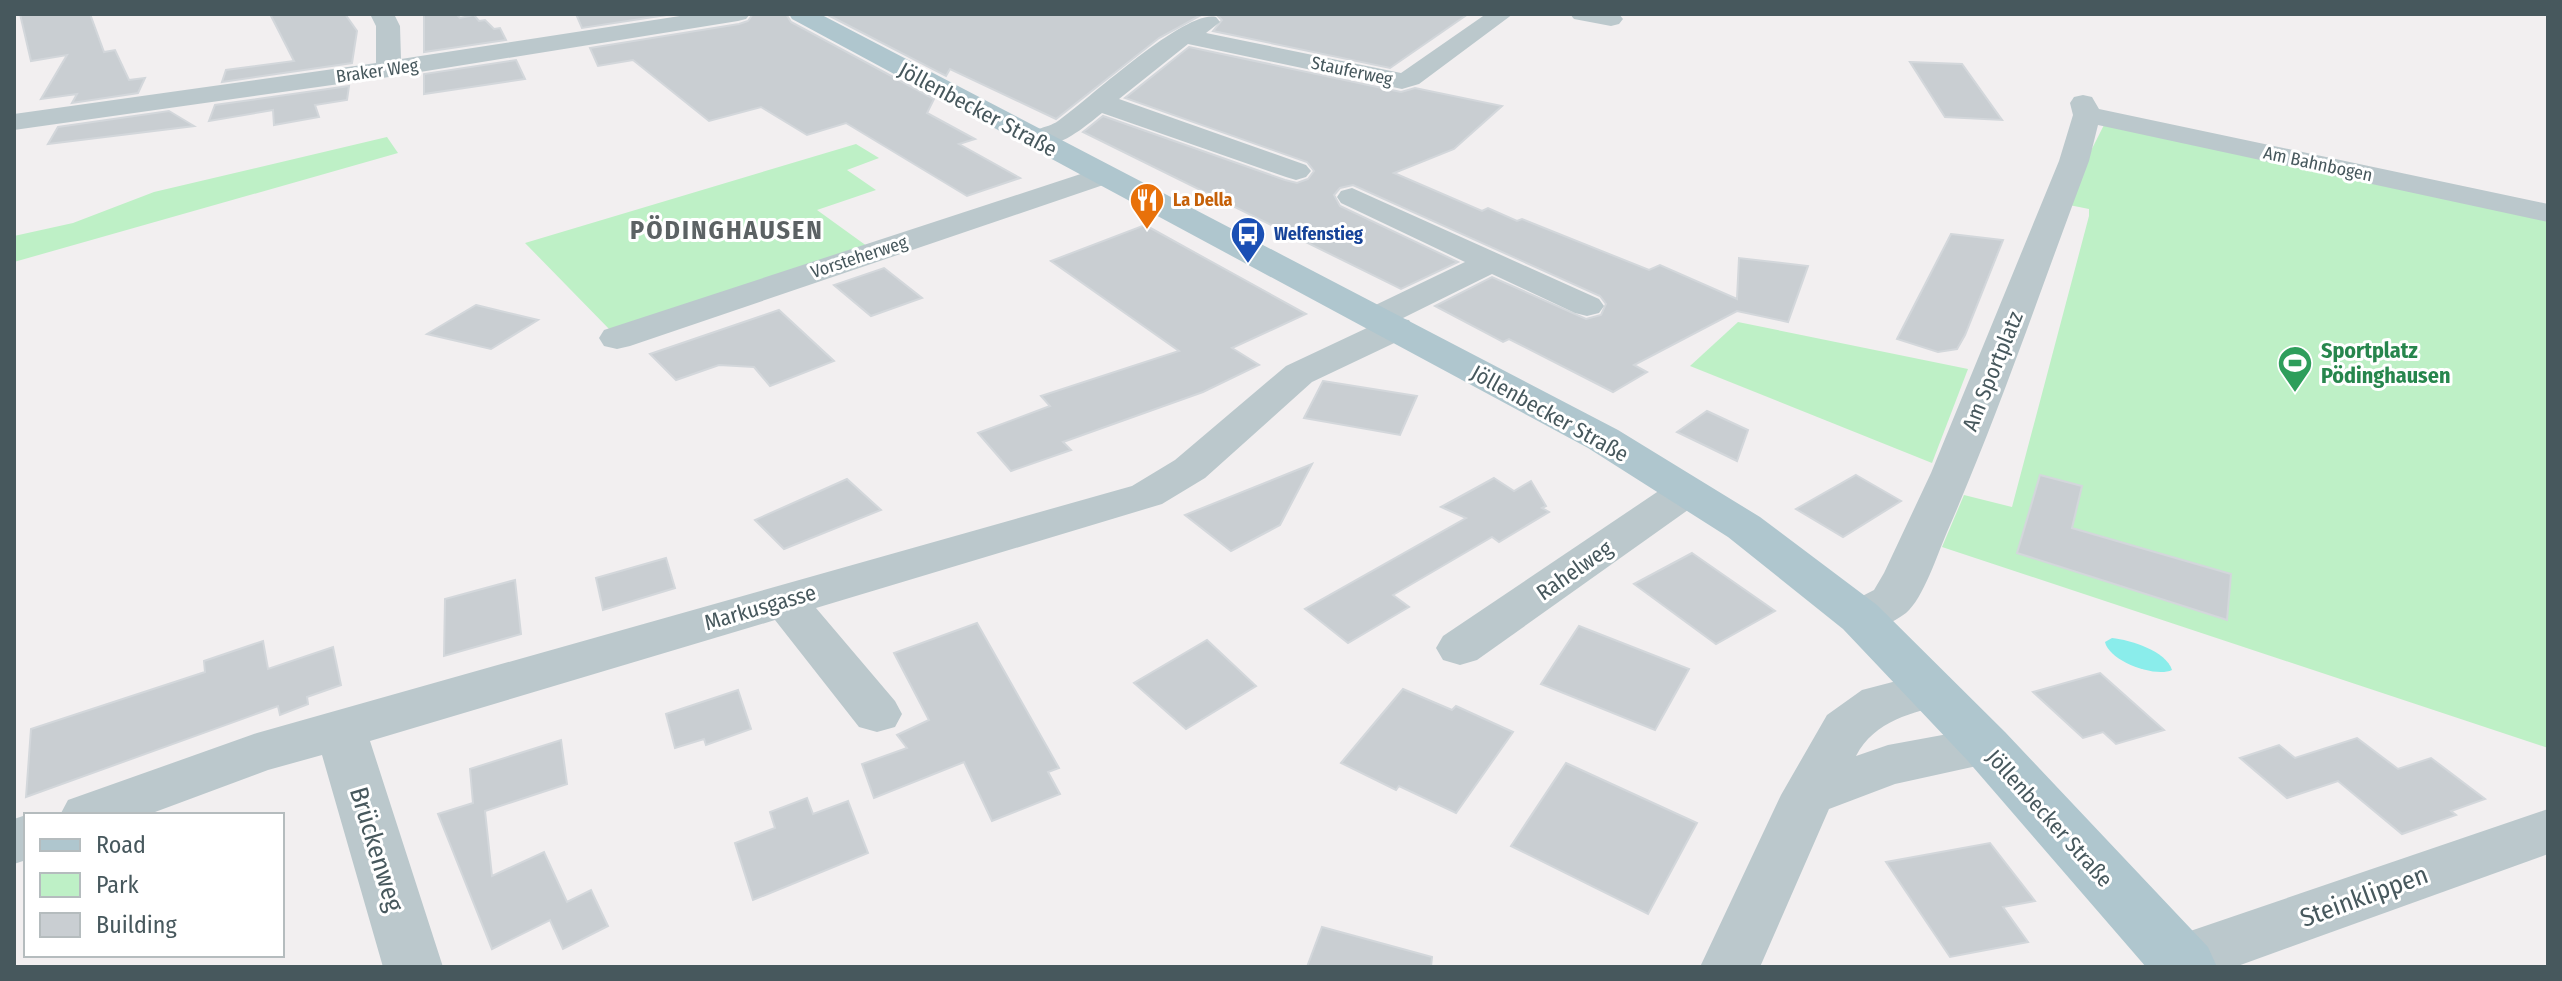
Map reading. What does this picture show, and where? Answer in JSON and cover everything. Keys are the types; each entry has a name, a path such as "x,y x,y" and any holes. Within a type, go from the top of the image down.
{"main road":[{"name":"Jöllenbecker Straße","path":"801,14 1603,439 1793,563 1860,617 1986,746 2182,964"}],"street":[{"path":"382,14 388,26 389,69"},
{"name":"Braker Weg","path":"14,122 389,69 738,14"},
{"path":"1035,140 1065,129 1184,36 1219,14"},
{"name":"Stauferweg","path":"1184,36 1402,81 1410,79 1501,14"},
{"path":"1582,14 1611,19"},
{"path":"1098,104 1119,107 1296,171"},
{"name":"Am Bahnbogen","path":"2085,109 2548,213"},
{"name":"Am Sportplatz","path":"1860,617 1891,601 1907,573 1999,355 2074,161 2085,109"},
{"name":"Vorsteherweg","path":"617,338 1102,176"},
{"path":"1352,197 1587,306"},
{"path":"1385,323 1491,262"},
{"name":"Markusgasse","path":"92,813 257,753 1147,495 1190,469 1299,374 1385,323"},
{"name":"Rahelweg","path":"1460,648 1687,491"},
{"path":"784,600 877,714"},
{"path":"1730,967 1808,795 1845,728 1880,703 1931,690"},
{"name":"Brückenweg","path":"341,731 413,967"},
{"path":"1808,795 1888,765 1986,746"},
{"name":"Steinklippen","path":"2182,964 2548,831"}],"green space":[{"name":"Sportplatz Pödinghausen","path":"2106,121 2548,217 2548,748 1942,547 1964,495 2012,507 2089,216 2089,209 2064,204"},
{"path":"387,137 398,153 14,262 14,236 73,223 154,192"},
{"path":"856,144 879,158 847,170 876,190 817,210 871,249 611,331 525,243"},
{"path":"1738,322 1968,369 1932,463 1690,366"}],"water":[{"path":"2112,638 2129,641 2155,652 2172,670 2144,670 2123,661 2108,649 2105,642"}],"building":[{"path":"20,14 90,14 104,52 115,50 129,80 145,78 138,93 72,103 77,94 41,99 67,55 31,61"},
{"path":"270,14 345,14 357,31 352,63 222,82 226,70 294,61"},
{"path":"424,14 456,14 460,18 474,15 494,29 500,28 506,40 424,52"},
{"path":"576,14 673,14 582,28"},
{"path":"753,14 786,14 791,22 934,99 927,113 975,139 959,144 1020,178 967,196 846,123 807,135 761,107 709,121 633,60 598,66 590,48 739,24 748,21"},
{"path":"826,14 1216,14 1201,15 1159,38 1056,119 950,69 946,76"},
{"path":"1216,14 1468,14 1390,68 1213,31 1222,20"},
{"path":"1189,47 1401,92 1415,88 1502,106 1454,149 1394,173 1482,211 1488,208 1517,221 1522,219 1649,270 1660,265 1737,299 1739,258 1808,266 1788,322 1737,311 1634,365 1647,372 1613,392 1509,339 1503,342 1435,306 1492,277 1586,319 1601,315 1606,304 1600,296 1353,185 1340,188 1334,195 1340,206 1458,262 1401,289 1083,132 1103,116 1285,180 1297,183 1308,179 1314,171 1307,162 1125,98"},
{"path":"516,60 525,79 424,94 424,74"},
{"path":"1910,62 1962,64 2002,120 1945,117"},
{"path":"349,86 347,100 315,105 319,117 274,125 273,110 209,121 215,105"},
{"path":"169,111 194,126 48,144 58,127"},
{"path":"1145,225 1306,314 1232,348 1259,365 1203,392 1063,442 1071,450 1011,471 978,433 1050,406 1041,396 1179,351 1051,261"},
{"path":"1951,234 2003,240 1957,349 1938,352 1897,339"},
{"path":"884,268 922,298 871,316 834,285"},
{"path":"476,305 538,320 491,349 427,334"},
{"path":"779,310 834,361 770,386 754,367 719,365 676,380 650,354"},
{"path":"1323,381 1417,396 1400,435 1304,418"},
{"path":"1707,411 1748,430 1737,461 1677,432"},
{"path":"1312,464 1280,525 1231,551 1185,515"},
{"path":"1856,475 1901,501 1843,537 1796,509"},
{"path":"2040,475 2082,486 2072,528 2231,574 2227,620 2017,553"},
{"path":"1494,478 1514,491 1531,481 1546,506 1542,508 1549,512 1499,542 1492,537 1393,595 1409,607 1348,643 1305,609 1466,518 1441,507"},
{"path":"847,479 881,510 784,549 755,520"},
{"path":"1692,553 1775,611 1716,644 1634,584"},
{"path":"666,558 675,588 603,610 596,578"},
{"path":"515,580 521,634 444,656 445,599"},
{"path":"977,623 1059,768 1048,772 1060,794 992,821 964,762 874,798 862,764 907,748 897,735 929,720 894,653"},
{"path":"1579,626 1689,669 1655,730 1541,684"},
{"path":"1207,640 1256,686 1186,729 1134,683"},
{"path":"263,641 268,669 333,647 341,685 307,697 308,704 280,715 278,706 26,797 31,729 205,672 204,661"},
{"path":"2100,673 2164,730 2116,744 2103,732 2083,738 2033,692"},
{"path":"1403,689 1452,710 1456,706 1513,732 1456,813 1399,786 1396,790 1341,763"},
{"path":"738,690 751,729 706,745 704,739 675,748 666,714"},
{"path":"2357,738 2398,769 2431,758 2485,799 2451,811 2456,815 2402,834 2338,781 2287,798 2240,758 2279,745 2295,758"},
{"path":"561,740 567,784 485,811 492,876 544,852 567,902 591,890 608,926 563,949 550,920 492,949 438,814 473,803 470,769"},
{"path":"1566,763 1697,823 1648,914 1511,846"},
{"path":"807,798 813,814 848,801 868,853 753,900 735,843 775,828 770,812"},
{"path":"1990,843 2035,901 2003,907 2028,942 1950,957 1886,862"},
{"path":"1322,927 1432,957 1431,967 1307,967"}],"place":[{"name":"La Della","path":"1147,231"},
{"name":"Welfenstieg","path":"1248,265"},
{"name":"Sportplatz Pödinghausen","path":"2295,394"}],"district":[{"name":"PÖDINGHAUSEN","path":"727,230"}]}
